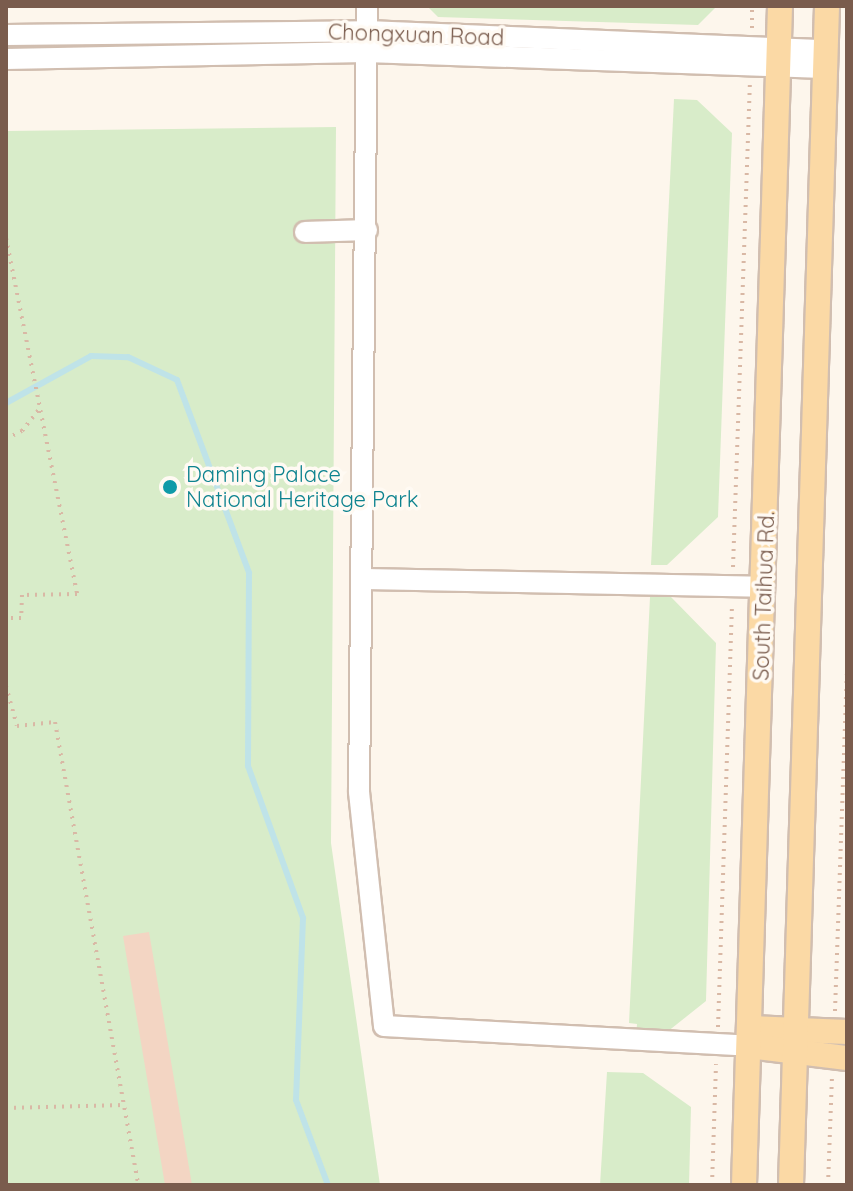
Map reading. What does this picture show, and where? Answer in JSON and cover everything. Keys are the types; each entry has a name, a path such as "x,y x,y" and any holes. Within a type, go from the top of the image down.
{"main road":[{"name":"South Taihua Rd.","path":"744,1185 780,6"},
{"name":"South Taihua Rd.","path":"791,1185 827,6"},
{"path":"749,1037 798,1030 840,1031"},
{"path":"749,1037 797,1056 840,1057"}],"street":[{"path":"367,6 359,792 384,1026 749,1037"},
{"name":"Chongxuan Road","path":"6,35 366,41 825,59"},
{"name":"Chongxuan Road","path":"6,59 366,41"},
{"path":"305,232 367,230"},
{"path":"362,579 764,587"}],"path":[{"path":"6,238 77,594 22,595 21,618 6,618"},
{"path":"6,439 22,431 40,408"},
{"path":"840,1031 847,674"},
{"path":"6,686 17,726 55,722 138,1185"},
{"path":"828,1185 840,1057"},
{"path":"6,1108 124,1105"}],"green space":[{"path":"427,6 717,6 698,25 438,17"},
{"path":"674,99 697,100 732,133 718,517 667,565 651,565"},
{"name":"Daming Palace National Heritage Park","path":"336,127 331,843 380,1185 6,1185 6,131"},
{"path":"650,597 671,597 716,643 706,1001 662,1036 636,1036 637,1024 629,1023"},
{"path":"607,1072 643,1073 691,1107 689,1185 600,1185"}],"building":[{"path":"149,932 192,1185 165,1185 123,936"}],"waterway":[{"path":"6,403 91,356 128,357 177,380 249,573 248,766 303,918 296,1100 328,1185"}],"place":[{"name":"Daming Palace National Heritage Park","path":"170,487"}]}
